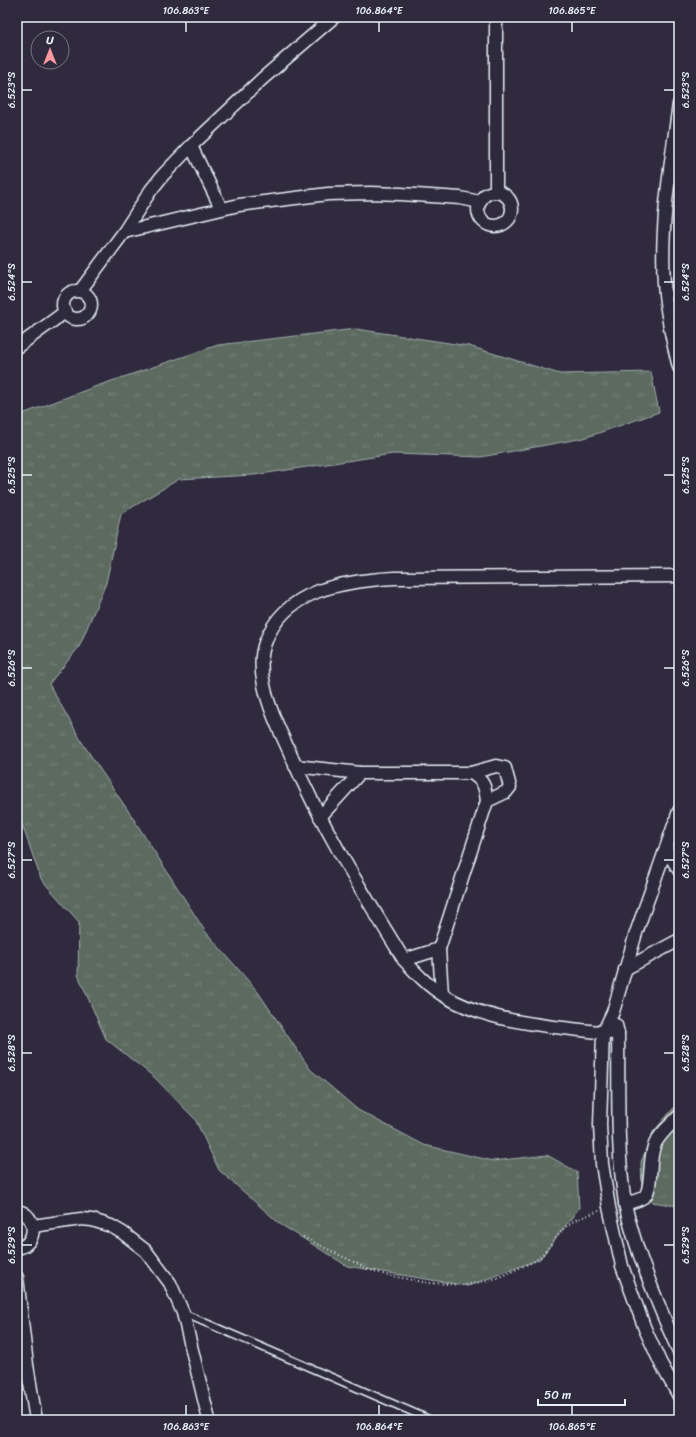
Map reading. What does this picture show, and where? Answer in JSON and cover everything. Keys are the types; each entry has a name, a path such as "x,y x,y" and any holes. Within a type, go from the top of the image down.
{"street":[{"path":"80,291 124,232 151,190 163,175 191,146 262,80 334,17"},
{"path":"496,17 496,192"},
{"path":"679,104 665,222 664,283 668,321 679,367"},
{"path":"191,146 221,208"},
{"path":"496,192 507,197 512,208 508,220 498,226 486,224 481,219 478,208 484,196 489,193 496,192"},
{"path":"124,232 221,208 328,194 370,193 448,197 480,202"},
{"path":"80,291 89,296 91,301 90,312 83,319 78,320 68,316 65,312 63,306 64,300 68,295 73,292 80,291"},
{"path":"17,346 65,312"},
{"path":"618,1033 603,1033 525,1024 468,1008 442,994 404,960 320,817 295,766 272,712 264,686 262,658 265,644 273,625 283,612 316,592 337,584 394,578 679,576"},
{"path":"295,766 360,773 471,773 496,766 505,768 510,787 506,792 487,801"},
{"path":"320,817 360,773"},
{"path":"442,994 439,949 487,801 485,787 479,778 471,773"},
{"path":"679,811 625,969 613,1012 603,1033 600,1124 602,1164 609,1207 622,1266 645,1329 661,1364 679,1395"},
{"path":"666,849 679,870"},
{"path":"625,969 679,940"},
{"path":"404,960 439,949"},
{"path":"613,1012 618,1033 619,1134 625,1204 656,1299 679,1352"},
{"path":"625,1204 646,1195 649,1184 652,1154 655,1144 665,1130 679,1116"},
{"path":"17,1211 26,1215 31,1220 33,1226 31,1239 27,1244 17,1248"},
{"path":"33,1226 74,1220 92,1220 111,1226 123,1233 146,1251 170,1283 183,1313 209,1420"},
{"path":"17,1277 27,1365 36,1420"}],"lane":[{"path":"183,1313 431,1420"}],"path":[{"path":"303,1237 368,1269 386,1275 428,1283 465,1285 492,1280 535,1261 564,1228 575,1220 609,1207"}],"green space":[{"path":"356,329 469,346 560,374 651,372 659,412 584,438 481,457 393,454 254,475 179,479 121,514 106,583 79,647 49,684 83,744 131,815 205,931 258,992 310,1069 358,1110 424,1145 493,1161 547,1155 577,1172 579,1208 540,1259 468,1286 347,1266 280,1224 219,1170 195,1119 154,1077 106,1039 78,975 79,922 41,879 17,810 17,416 94,387 218,345"},
{"path":"679,1102 678,1206 652,1202 642,1188 641,1162 653,1132"}]}
